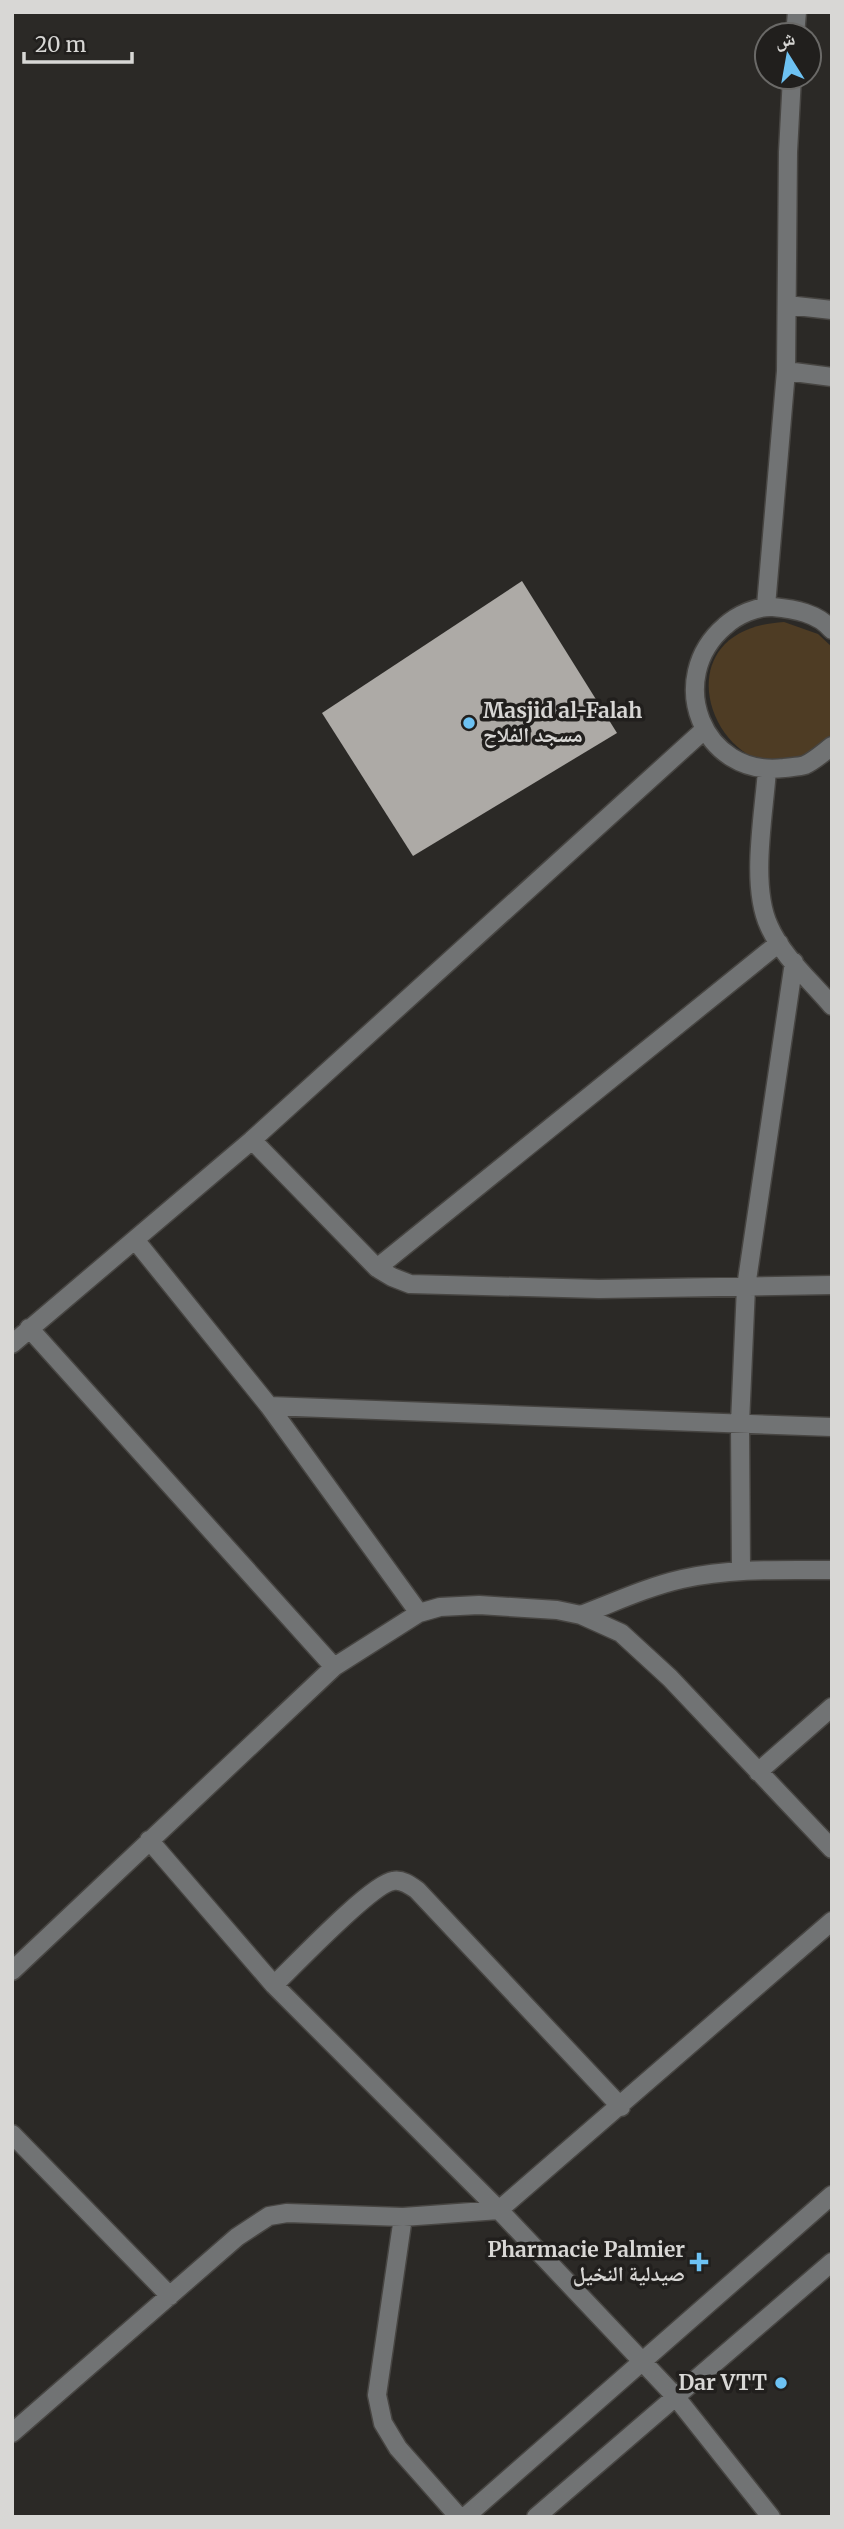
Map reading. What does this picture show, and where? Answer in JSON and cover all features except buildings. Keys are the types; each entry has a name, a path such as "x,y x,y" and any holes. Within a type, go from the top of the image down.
{"street":[{"path":"766,607 786,372 788,152 791,91"},
{"path":"787,305 832,310"},
{"path":"786,372 832,377"},
{"path":"832,630 799,609 766,607 735,617 710,638 700,657 696,667 694,700 704,730 731,757 767,770 805,765 832,747"},
{"path":"12,1344 252,1140 704,730"},
{"path":"767,770 761,893 768,924 779,943 832,1006"},
{"path":"377,1268 779,943"},
{"path":"741,1570 740,1423 746,1287 794,962"},
{"path":"252,1140 377,1268 392,1277 430,1286 832,1285"},
{"path":"136,1241 269,1406 419,1613"},
{"path":"29,1328 334,1667"},
{"path":"269,1406 832,1427"},
{"path":"582,1615 681,1579 741,1570 832,1570"},
{"path":"12,1971 334,1667 419,1613 440,1607 479,1605 538,1608 582,1615 621,1633 832,1849"},
{"path":"758,1772 832,1707"},
{"path":"149,1840 274,1985 499,2210 675,2396 771,2517"},
{"path":"274,1985 373,1892 394,1880 405,1882 417,1890 621,2107"},
{"path":"12,2432 237,2237 269,2216 316,2213 403,2217 499,2210 832,1922"},
{"path":"12,2134 170,2296"},
{"path":"465,2517 832,2194"},
{"path":"403,2217 379,2368 379,2404 383,2423 398,2448 459,2517"},
{"path":"536,2517 832,2262"}],"shaded area":[{"path":"784,622 818,634 832,647 832,735 797,760 764,761 736,746 717,720 709,688 715,658 739,634"}],"place":[{"name":"Masjid al-Falah مسجد الفلاح","path":"469,723"},
{"name":"Pharmacie Palmier صيدلية النخيل","path":"699,2262"},
{"name":"Dar VTT","path":"781,2383"}]}
